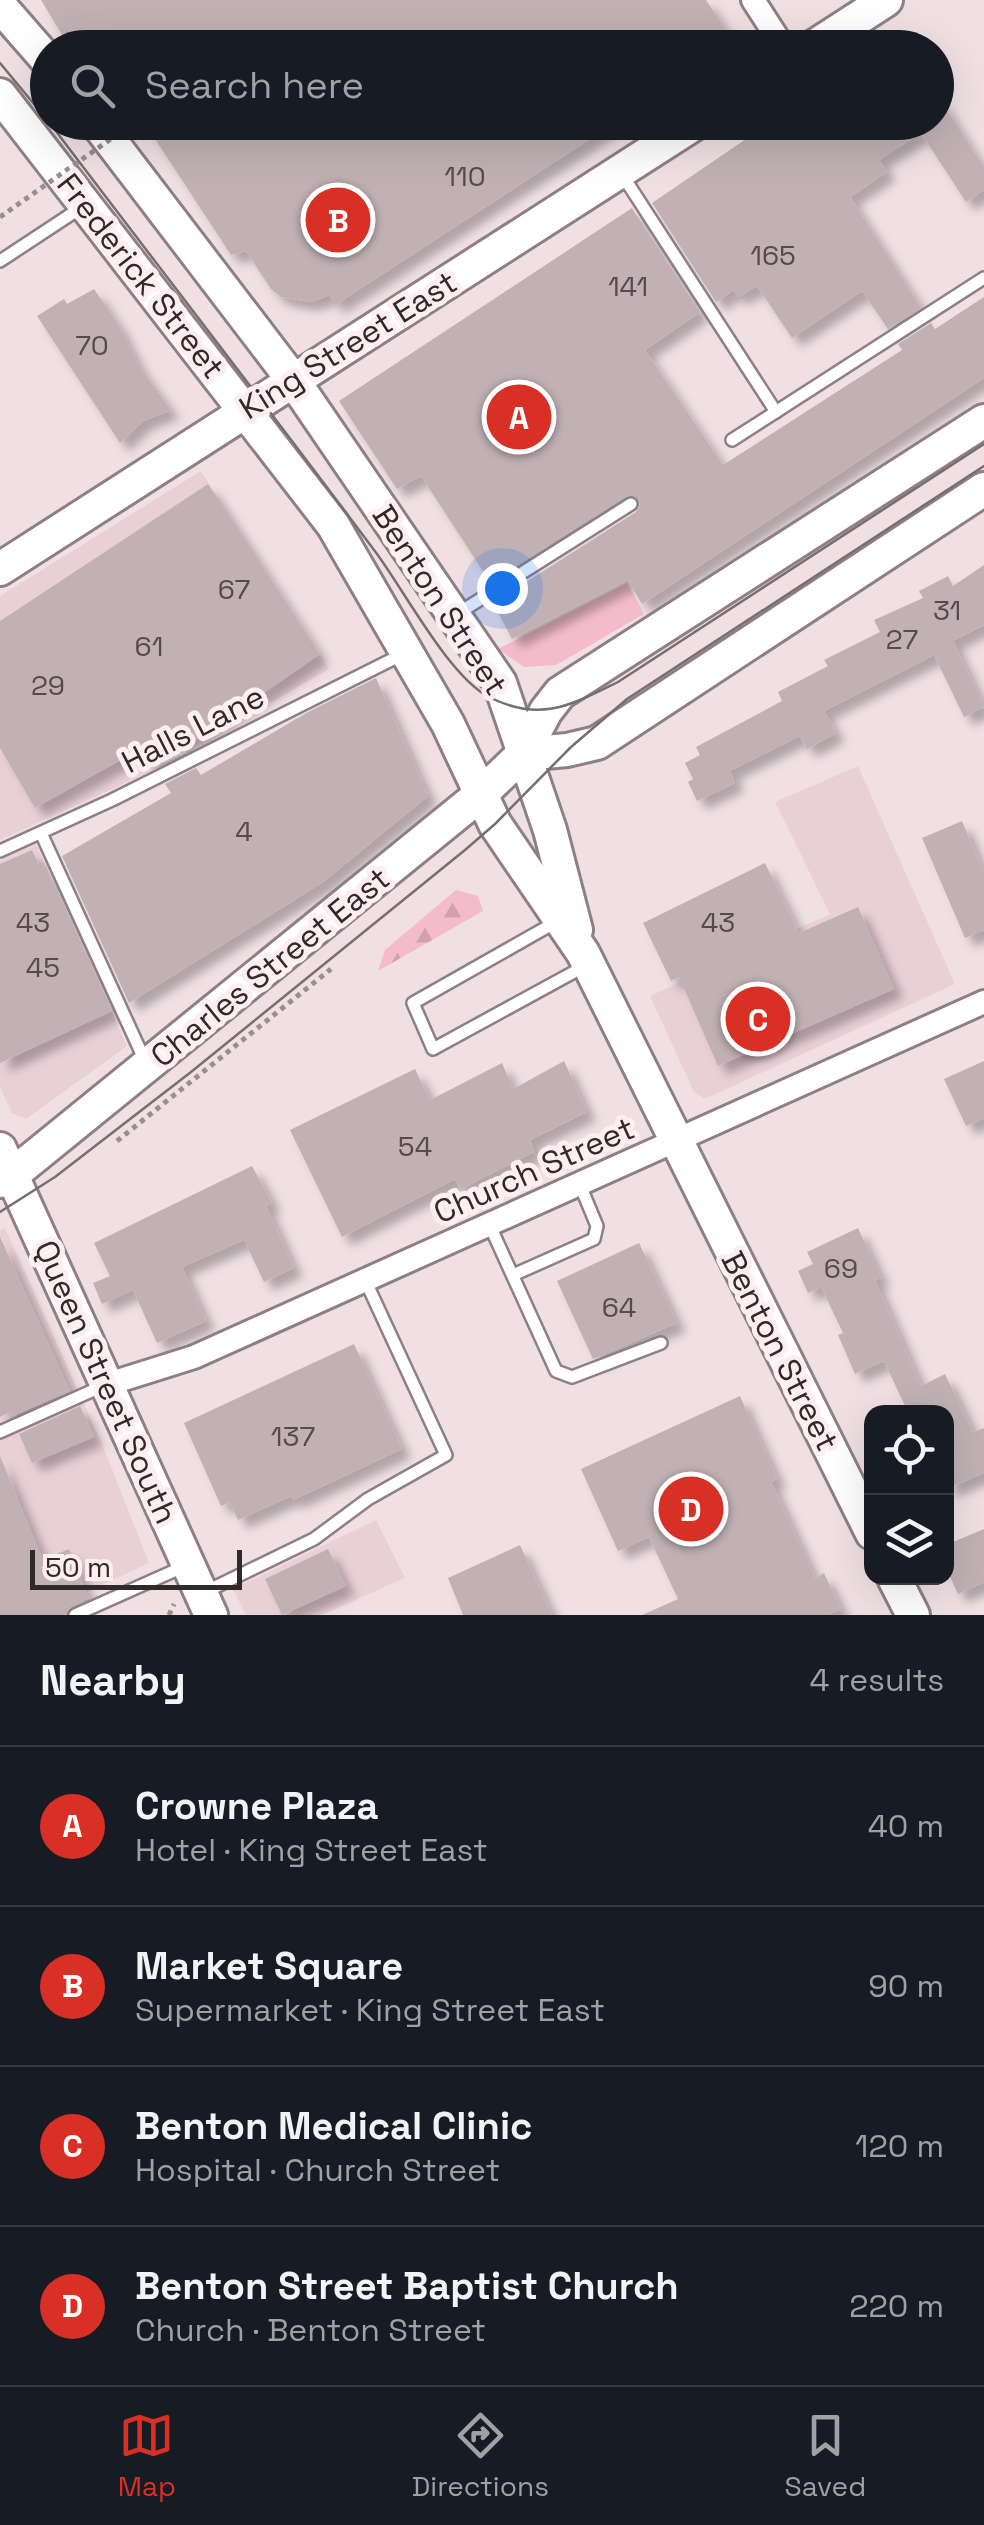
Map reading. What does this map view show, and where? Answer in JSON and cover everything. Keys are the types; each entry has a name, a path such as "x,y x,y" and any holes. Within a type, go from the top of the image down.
{"main road":[{"path":"840,30 886,0"},
{"path":"0,6 30,40"},
{"name":"Frederick Street","path":"0,95 30,133"},
{"name":"Frederick Street","path":"35,140 245,410"},
{"name":"Frederick Street","path":"110,140 293,380"},
{"name":"King Street East","path":"0,569 669,140"},
{"name":"Benton Street","path":"293,380 500,683 547,819 585,959"},
{"name":"Benton Street","path":"245,410 333,525 448,724 495,824 585,959 864,1517"},
{"name":"Charles Street East","path":"4,1168 147,1066 480,795 523,754 560,693 984,421"},
{"path":"523,754 572,750 597,743 984,488"},
{"path":"500,683 532,694 560,693"},
{"name":"Queen Street South","path":"4,1168 200,1591"},
{"path":"898,1585 913,1615"}],"street":[{"path":"754,0 773,30"},
{"name":"Church Street","path":"105,1386 194,1357 366,1282 984,1002"}],"lane":[{"path":"620,172 776,412"},
{"path":"0,261 86,205"},
{"path":"732,440 984,278"},
{"path":"453,616 631,504"},
{"name":"Halls Lane","path":"0,851 408,651"},
{"path":"41,833 147,1066"},
{"path":"560,920 414,1003 433,1049 585,959"},
{"path":"512,1276 594,1239 597,1226 580,1186"},
{"path":"490,1226 556,1371 572,1378 661,1343"},
{"path":"75,1615 200,1591 314,1539 368,1500 446,1455 366,1282"},
{"path":"0,1432 105,1386"}],"path":[{"path":"0,217 109,140"},
{"path":"117,1141 332,969"}],"shaded area":[{"path":"201,471 329,669 154,770 0,840 0,596"},
{"path":"858,766 955,984 705,1099 694,1092 650,996 830,914 775,802"},
{"path":"36,844 127,1046 26,1119 12,1113 0,1087 0,860"},
{"path":"5,1228 103,1446 149,1563 37,1615 0,1615 0,1231"},
{"path":"376,1520 405,1578 322,1615 246,1615 233,1589"}],"green space":[{"path":"627,583 644,614 556,665 524,667 498,649"},
{"path":"456,890 478,896 483,911 378,971 385,950"}],"building":[{"path":"41,0 706,0 726,30 59,30"},
{"path":"954,121 984,167 984,190 966,202 926,140 954,140"},
{"path":"156,140 588,140 335,305 330,295 310,302 281,297 271,289 246,251 231,255"},
{"path":"745,140 910,140 879,160 887,172 850,197 921,308 888,329 862,291 792,338 757,286 738,297 734,290 716,302 652,203"},
{"path":"632,208 700,312 645,350 723,465 902,350 898,344 931,323 935,329 984,297 984,378 642,604 628,580 512,639 493,603 636,512 638,498 626,496 490,582 421,476 397,489 339,401"},
{"path":"94,289 118,324 139,366 171,410 143,421 120,443 37,316 64,299 67,304"},
{"path":"208,484 320,654 184,748 186,752 154,768 140,749 35,808 0,748 0,621"},
{"path":"984,565 984,625 953,641 984,707 964,717 934,655 824,711 836,733 807,749 800,736 730,771 735,783 697,801 685,763 700,755 696,747 782,701 778,692 828,666 824,660 880,632 874,620 923,598 919,591 948,576 953,586"},
{"path":"376,678 428,796 323,882 129,1003 62,856 171,793 165,784 196,768 201,775 308,712"},
{"path":"962,821 984,873 984,930 965,938 922,838"},
{"path":"32,850 41,869 46,866 112,1011 0,1063 0,864"},
{"path":"765,863 799,933 858,907 894,989 718,1066 679,977 671,981 643,923"},
{"path":"564,1061 587,1112 530,1140 534,1152 461,1189 455,1179 342,1237 290,1130 415,1069 430,1100 502,1063 513,1089"},
{"path":"984,1061 984,1118 966,1126 944,1079"},
{"path":"252,1166 272,1203 266,1206 294,1268 264,1282 244,1240 182,1267 206,1321 157,1343 133,1290 102,1304 93,1283 110,1276 94,1243"},
{"path":"858,1228 881,1278 875,1280 921,1386 945,1374 973,1432 984,1428 984,1473 954,1486 954,1405 905,1405 884,1361 855,1374 838,1335 843,1333 821,1287 808,1293 798,1271 813,1264 807,1252"},
{"path":"0,1237 70,1391 12,1416 10,1412 0,1417"},
{"path":"639,1243 677,1323 593,1359 557,1281"},
{"path":"354,1344 402,1449 293,1500 291,1496 238,1520 230,1502 221,1506 184,1423"},
{"path":"740,1396 777,1479 771,1482 815,1578 824,1573 841,1609 827,1615 642,1615 678,1599 649,1537 618,1551 581,1469"},
{"path":"80,1406 94,1437 32,1463 19,1434"},
{"path":"0,1456 43,1560 69,1549 89,1598 70,1607 66,1615 0,1615"},
{"path":"984,1529 984,1582 958,1594 954,1585 954,1542"},
{"path":"520,1545 552,1615 463,1615 448,1578"},
{"path":"328,1549 346,1586 282,1615 265,1579"}],"tram line":[{"path":"0,63 30,99"},
{"path":"63,140 377,554 443,653 474,686 508,705 555,708 618,682 984,444"},
{"path":"0,1212 55,1177 191,1072 465,850 571,747 627,699 984,466"}],"place":[{"name":"Market Square","path":"338,220"},
{"name":"Crowne Plaza","path":"519,417"},
{"name":"Benton Medical Clinic","path":"758,1019"},
{"name":"Benton Street Baptist Church","path":"691,1509"}]}
